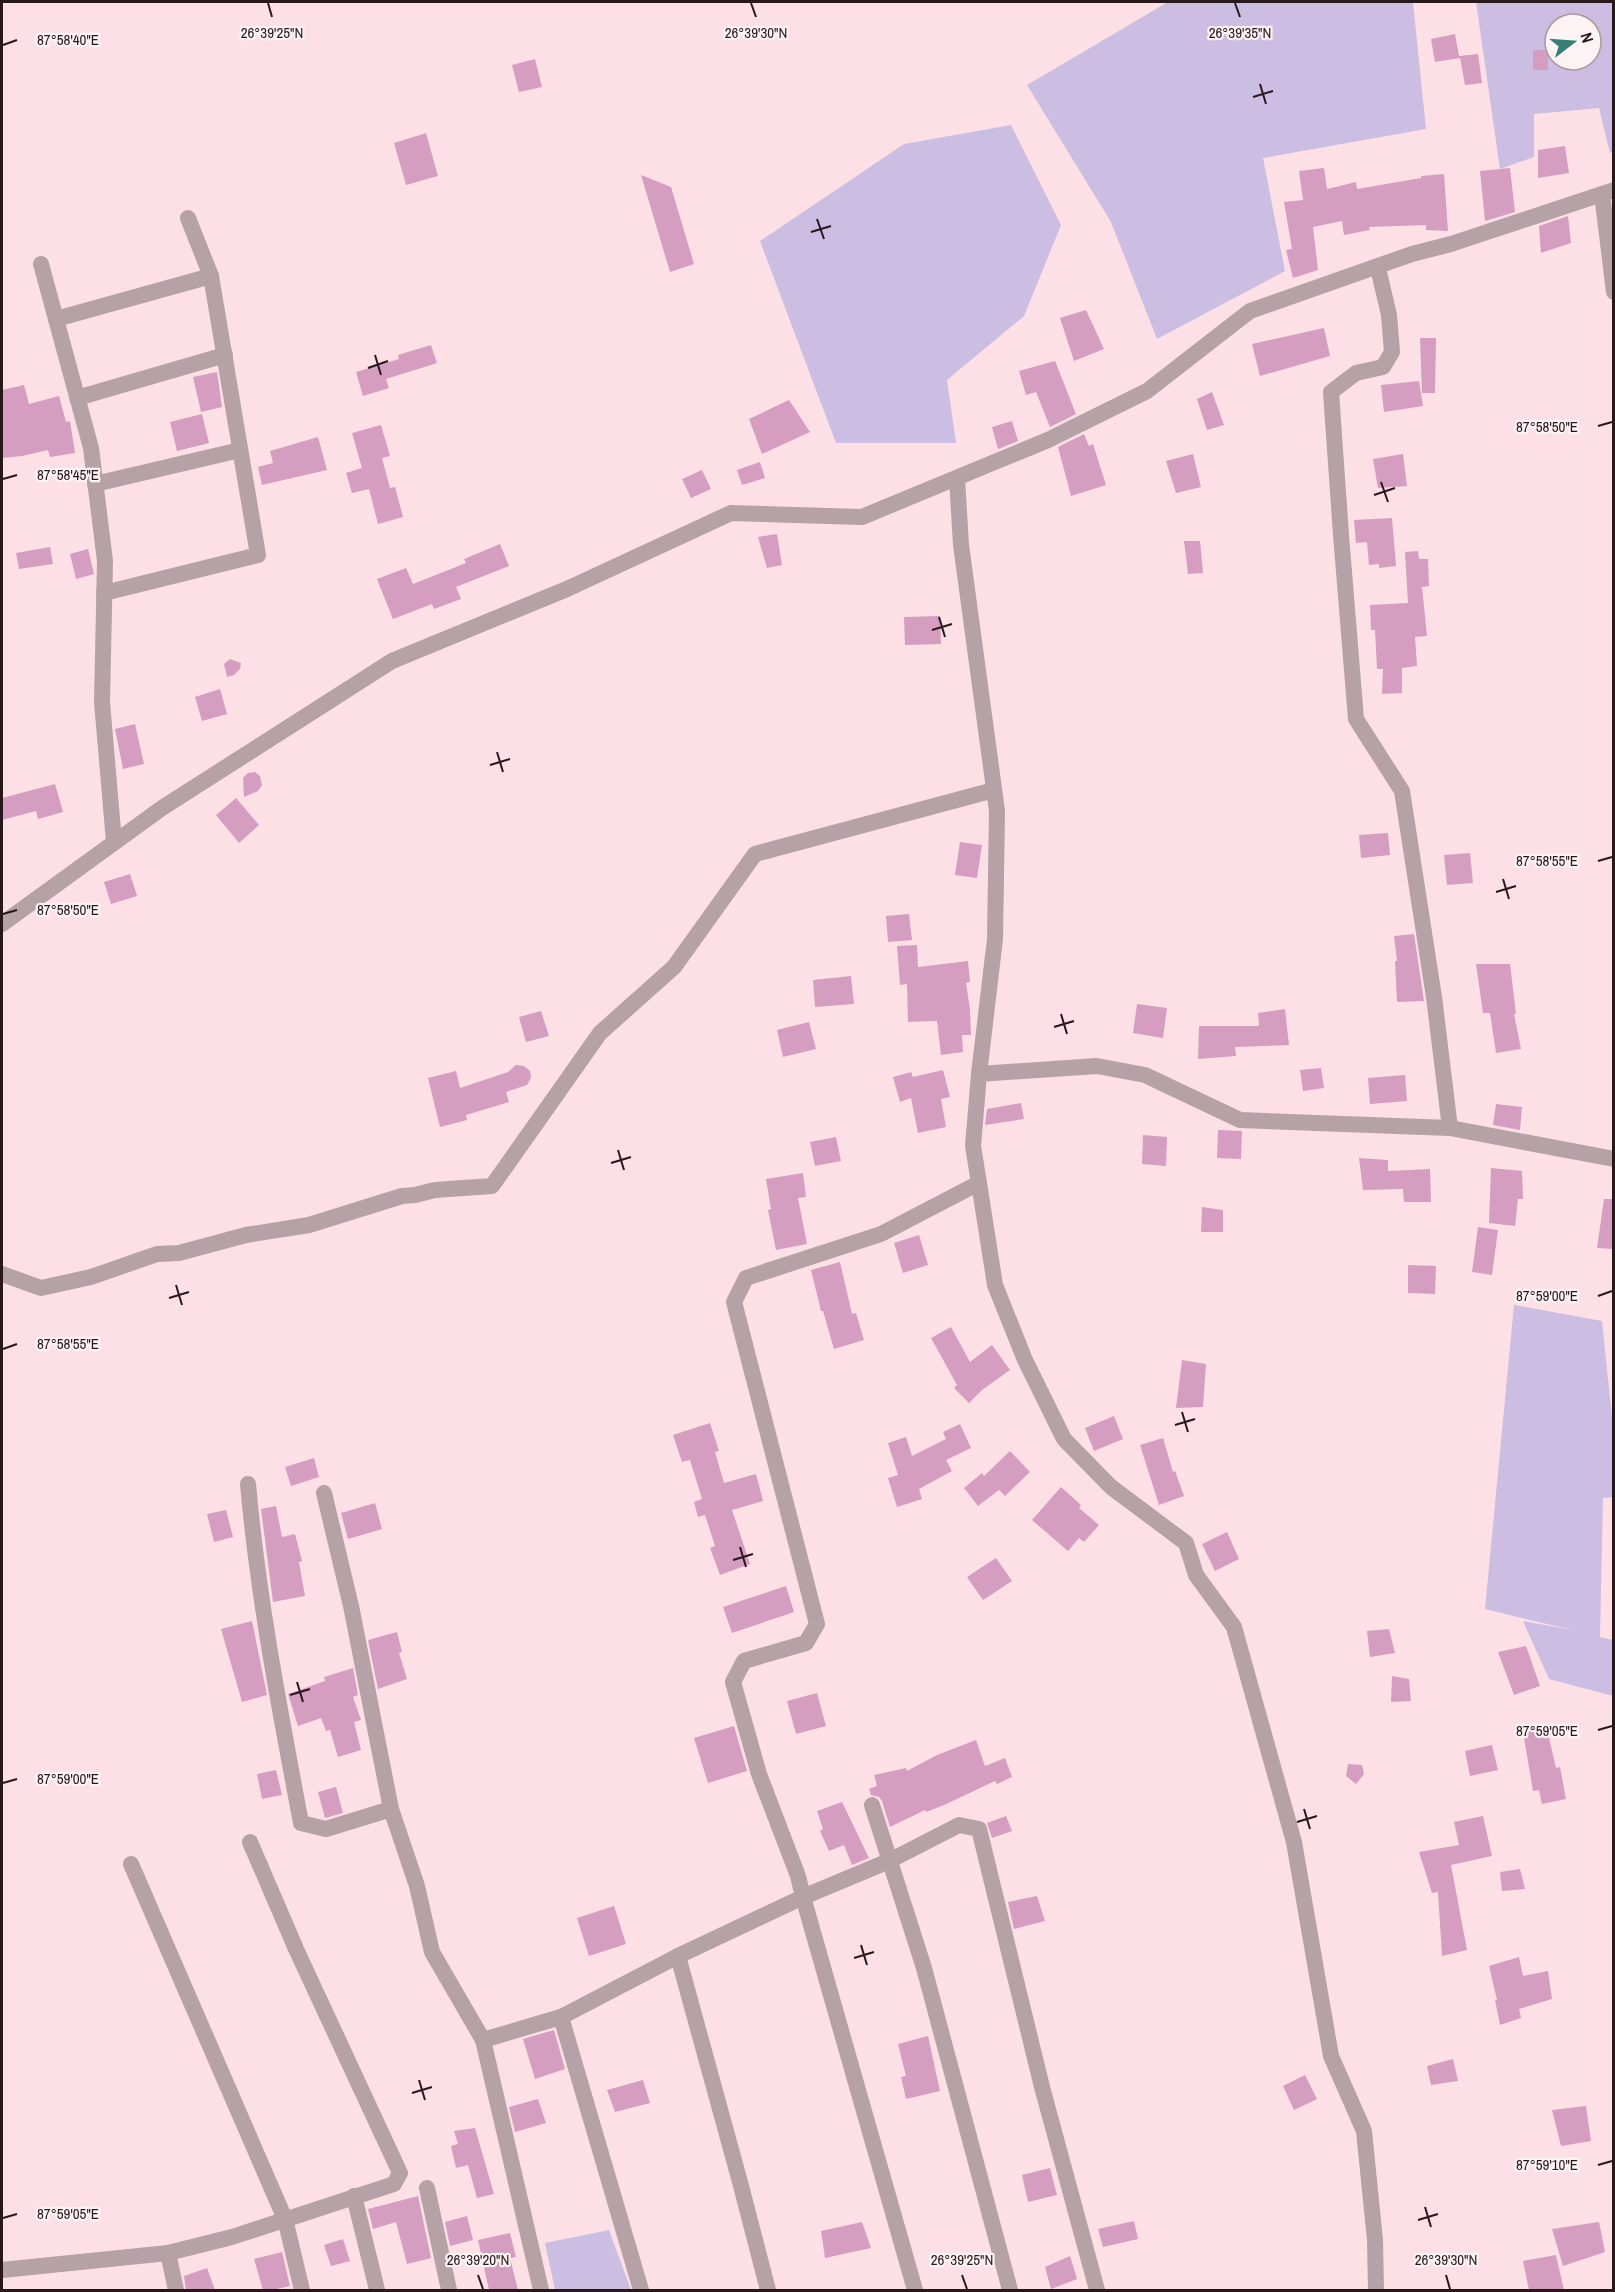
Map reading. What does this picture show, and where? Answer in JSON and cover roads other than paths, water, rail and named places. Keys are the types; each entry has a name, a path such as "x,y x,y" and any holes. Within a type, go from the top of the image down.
{"street":[{"path":"2,924 162,808 392,661 567,589 731,513 862,517 1048,440 1147,391 1250,311 1378,268 1412,254 1450,244 1608,192 1614,292"},
{"path":"104,593 258,555 211,276 188,218"},
{"path":"40,264 91,448 105,561 102,702 114,842"},
{"path":"1378,268 1389,315 1392,352 1383,367 1356,374 1332,392 1343,569 1356,719 1402,791 1434,998 1450,1128"},
{"path":"56,319 211,276"},
{"path":"77,398 225,355"},
{"path":"95,484 240,450"},
{"path":"957,479 961,545 997,811 995,939 973,1146 995,1286 1025,1360 1064,1439 1110,1487 1186,1543 1196,1575 1234,1627 1294,1842 1331,2056 1364,2131 1376,2241 1376,2290"},
{"path":"2,1274 41,1288 91,1277 157,1254 179,1253 246,1235 309,1225 402,1196 435,1190 492,1186 600,1033 674,967 755,854 994,790"},
{"path":"979,1074 1097,1066 1145,1075 1240,1120 1450,1128 1614,1159"},
{"path":"915,2290 798,1876 759,1774 733,1682 744,1661 806,1643 817,1624 734,1302 746,1278 881,1234 979,1184"},
{"path":"248,1484 252,1527 281,1716 301,1823 326,1829 391,1809"},
{"path":"324,1493 351,1606 391,1809 417,1886 432,1952 483,2040 541,2290"},
{"path":"872,1805 924,1968 1010,2290"},
{"path":"483,2040 561,2017 678,1956 803,1897 889,1860 959,1825 979,1829 1042,2087 1097,2290"},
{"path":"2,2270 168,2253 231,2237 394,2184 400,2173 296,1949 250,1842"},
{"path":"131,1864 285,2219 302,2290"},
{"path":"678,1956 768,2290"},
{"path":"561,2017 641,2290"},
{"path":"427,2187 449,2290"},
{"path":"354,2196 377,2290"},
{"path":"168,2253 176,2290"}]}
